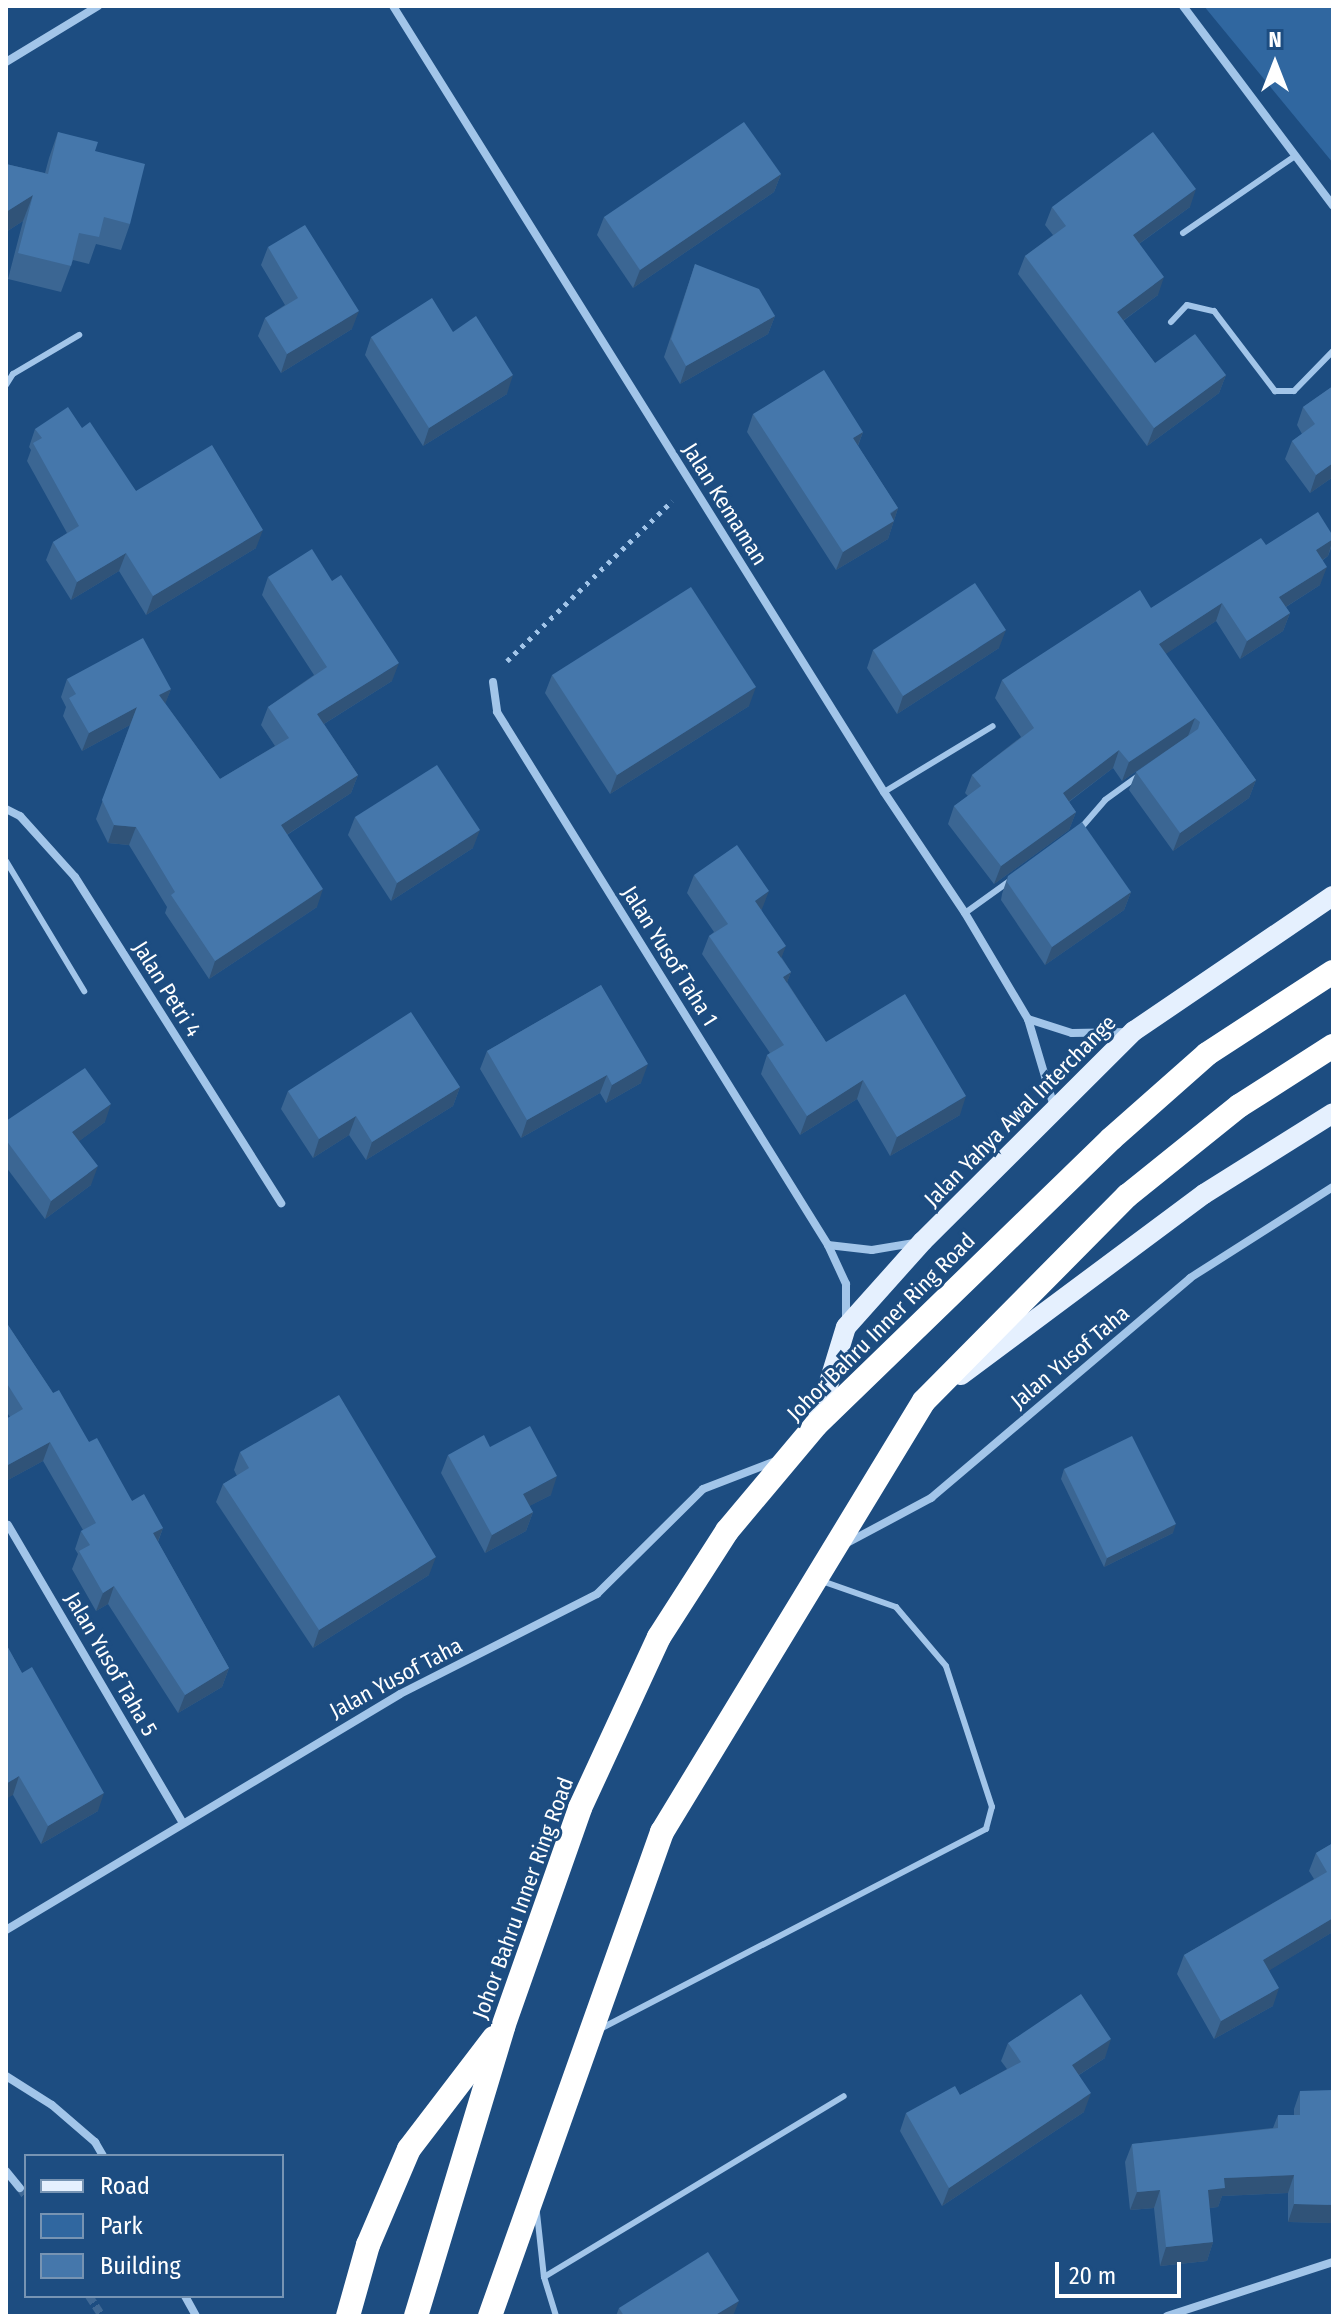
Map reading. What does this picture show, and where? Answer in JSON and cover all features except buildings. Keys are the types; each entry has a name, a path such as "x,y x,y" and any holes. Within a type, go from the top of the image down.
{"highway":[{"name":"Johor Bahru Inner Ring Road","path":"416,2316 503,2027 580,1808 659,1637 727,1531 816,1425 1111,1139 1207,1054 1333,972"},
{"path":"494,2310 662,1832 812,1578 924,1401 1127,1196 1239,1106 1333,1046"},
{"path":"348,2316 368,2245 409,2149 503,2027"}],"main road":[{"name":"Jalan Yahya Awal Interchange","path":"816,1425 846,1327 923,1241 1134,1031 1333,896"},
{"path":"924,1401 1204,1194 1333,1113"}],"street":[{"path":"6,62 98,6"},
{"name":"Jalan Kemaman","path":"393,6 884,792 965,913 1028,1019 1054,1108"},
{"path":"1183,6 1333,206"},
{"name":"Jalan Yusof Taha 1","path":"493,682 497,712 828,1245 846,1284 846,1327"},
{"name":"Jalan Petri 4","path":"6,809 20,816 75,877 281,1203"},
{"path":"1028,1019 1072,1033 1134,1031"},
{"name":"Jalan Yusof Taha","path":"830,1552 931,1498 1190,1278 1333,1187"},
{"path":"828,1245 872,1250 923,1241"},
{"name":"Jalan Yusof Taha","path":"6,1930 182,1821 400,1694 597,1594 703,1489 793,1454"},
{"name":"Jalan Yusof Taha 5","path":"8,1525 182,1821"},
{"path":"6,2076 52,2105 95,2142 102,2154"},
{"path":"6,2171 20,2188"},
{"path":"1167,2316 1333,2262"},
{"path":"186,2298 196,2316"}],"lane":[{"path":"1183,233 1295,156"},
{"path":"1171,322 1187,305 1214,311 1275,391 1294,391 1333,351"},
{"path":"6,385 13,374 79,335"},
{"path":"884,792 993,726"},
{"path":"1074,834 1105,800 1140,775"},
{"path":"6,861 84,991"},
{"path":"965,913 1013,878"},
{"path":"590,2034 986,1829 992,1807 946,1666 896,1607 812,1578"},
{"path":"544,2277 844,2096"},
{"path":"534,2189 544,2277 556,2316"}],"path":[{"path":"493,682 505,663 691,483"}],"green space":[{"path":"1204,6 1333,6 1333,163 1208,11"}],"tunnel":[{"path":"20,2188 24,2194"},
{"path":"90,2298 102,2316"}]}
